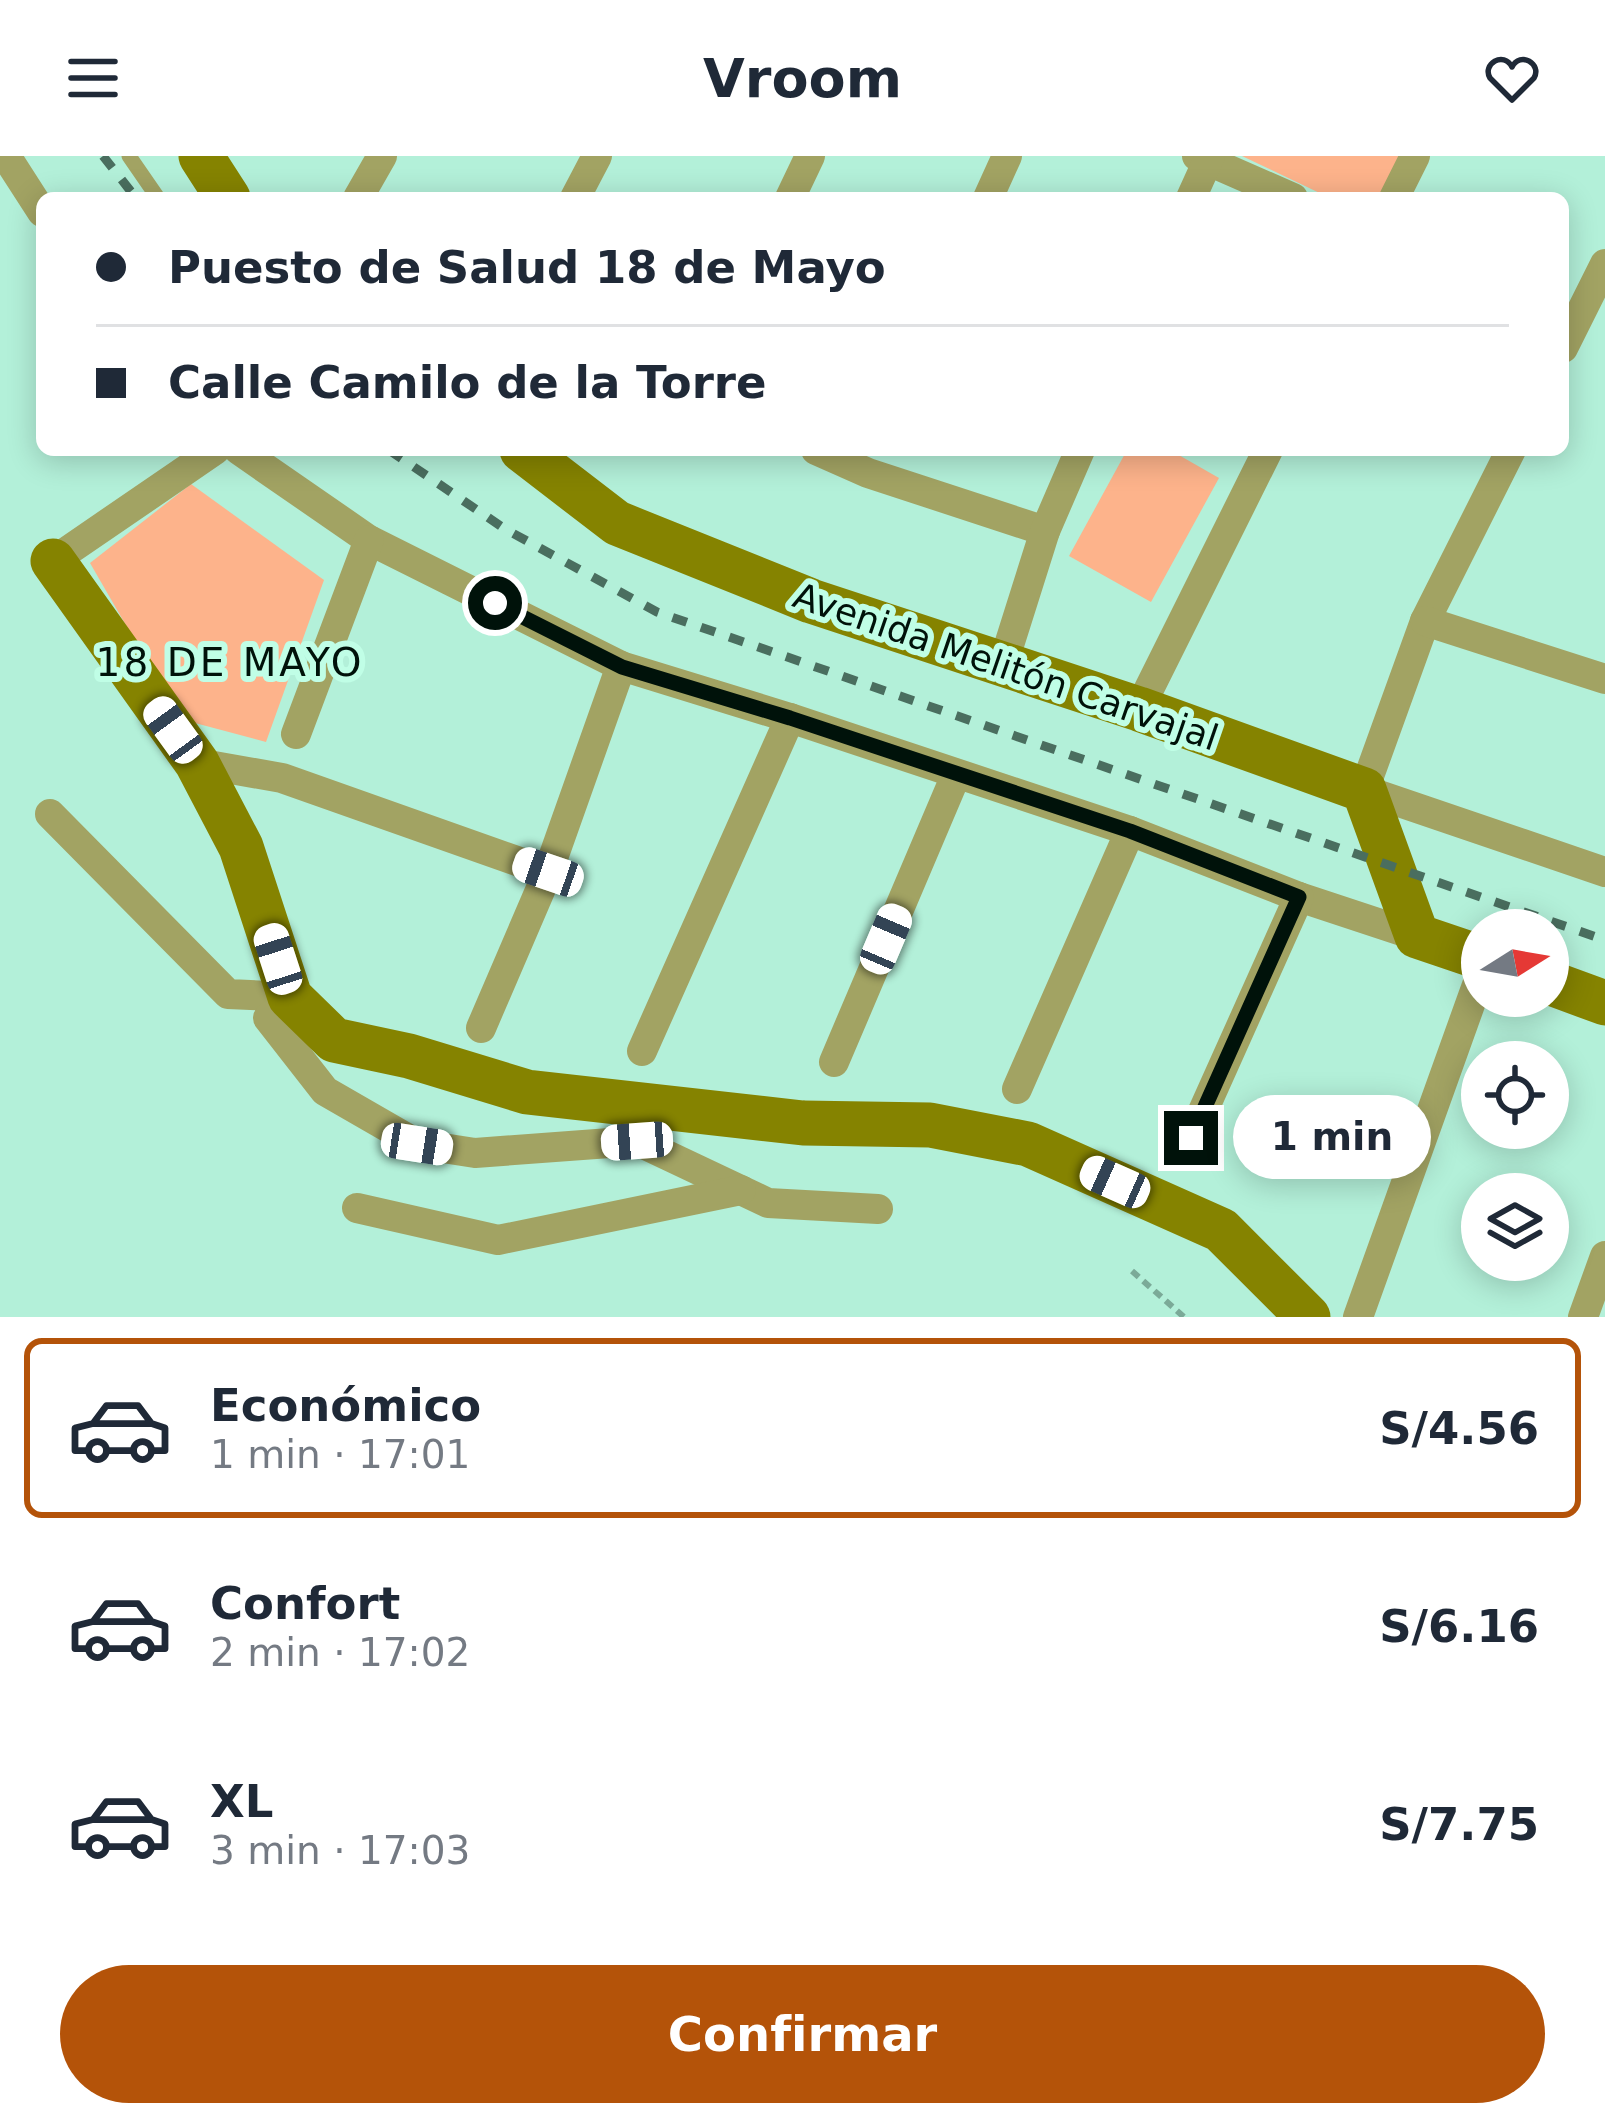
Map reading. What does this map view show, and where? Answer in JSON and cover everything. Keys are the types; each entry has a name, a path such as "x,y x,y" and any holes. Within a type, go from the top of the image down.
{"street":[{"path":"6,156 36,203"},
{"path":"201,156 224,192"},
{"path":"361,192 382,156"},
{"path":"577,192 597,156"},
{"path":"793,192 810,156"},
{"path":"991,192 1006,156"},
{"path":"1397,192 1414,156"},
{"path":"1193,192 1205,158 1281,192"},
{"path":"1569,336 1605,264"},
{"path":"205,456 53,561 197,764 241,847 290,997 334,1040 409,1056 527,1092 803,1123 930,1125 1028,1144 1221,1229 1308,1317"},
{"path":"248,456 369,539 622,667 1130,831 1299,897 1461,951"},
{"name":"Avenida Melitón Carvajal","path":"530,456 617,523 811,601 1139,709 1364,790"},
{"path":"1004,664 1045,531 1077,456"},
{"path":"1139,709 1265,456"},
{"path":"1418,936 1364,790 1425,621 1508,456"},
{"path":"873,461 1045,531"},
{"path":"296,734 369,539"},
{"path":"1425,621 1605,679"},
{"path":"481,1028 548,872 622,667"},
{"path":"642,1051 790,718"},
{"path":"197,764 282,778 548,872"},
{"path":"834,1062 956,775"},
{"path":"1364,790 1605,872"},
{"path":"50,814 228,994 290,997"},
{"path":"1017,1089 1130,831"},
{"path":"1191,1138 1299,897"},
{"path":"1569,990 1605,1003"},
{"path":"290,997 268,1018 325,1091 417,1144 475,1153 637,1141 768,1203 878,1209"},
{"path":"1358,1317 1466,1017"},
{"path":"357,1208 498,1240 740,1190"},
{"path":"1583,1317 1605,1256"}],"lane":[{"path":"129,156 154,192"}],"path":[{"path":"1132,1270 1184,1317"}],"shaded area":[{"path":"1242,156 1399,156 1381,192 1317,192"},
{"path":"1124,456 1180,456 1219,478 1151,602 1069,556"},
{"path":"191,484 324,580 266,742 180,719 90,563"}],"railway":[{"path":"103,156 131,192"},
{"path":"398,456 505,529 657,612 1605,940"}],"district":[{"name":"18 DE MAYO","path":"230,662"}],"route":[{"path":"495,603 622,667 1130,831 1299,897 1191,1138"}]}
